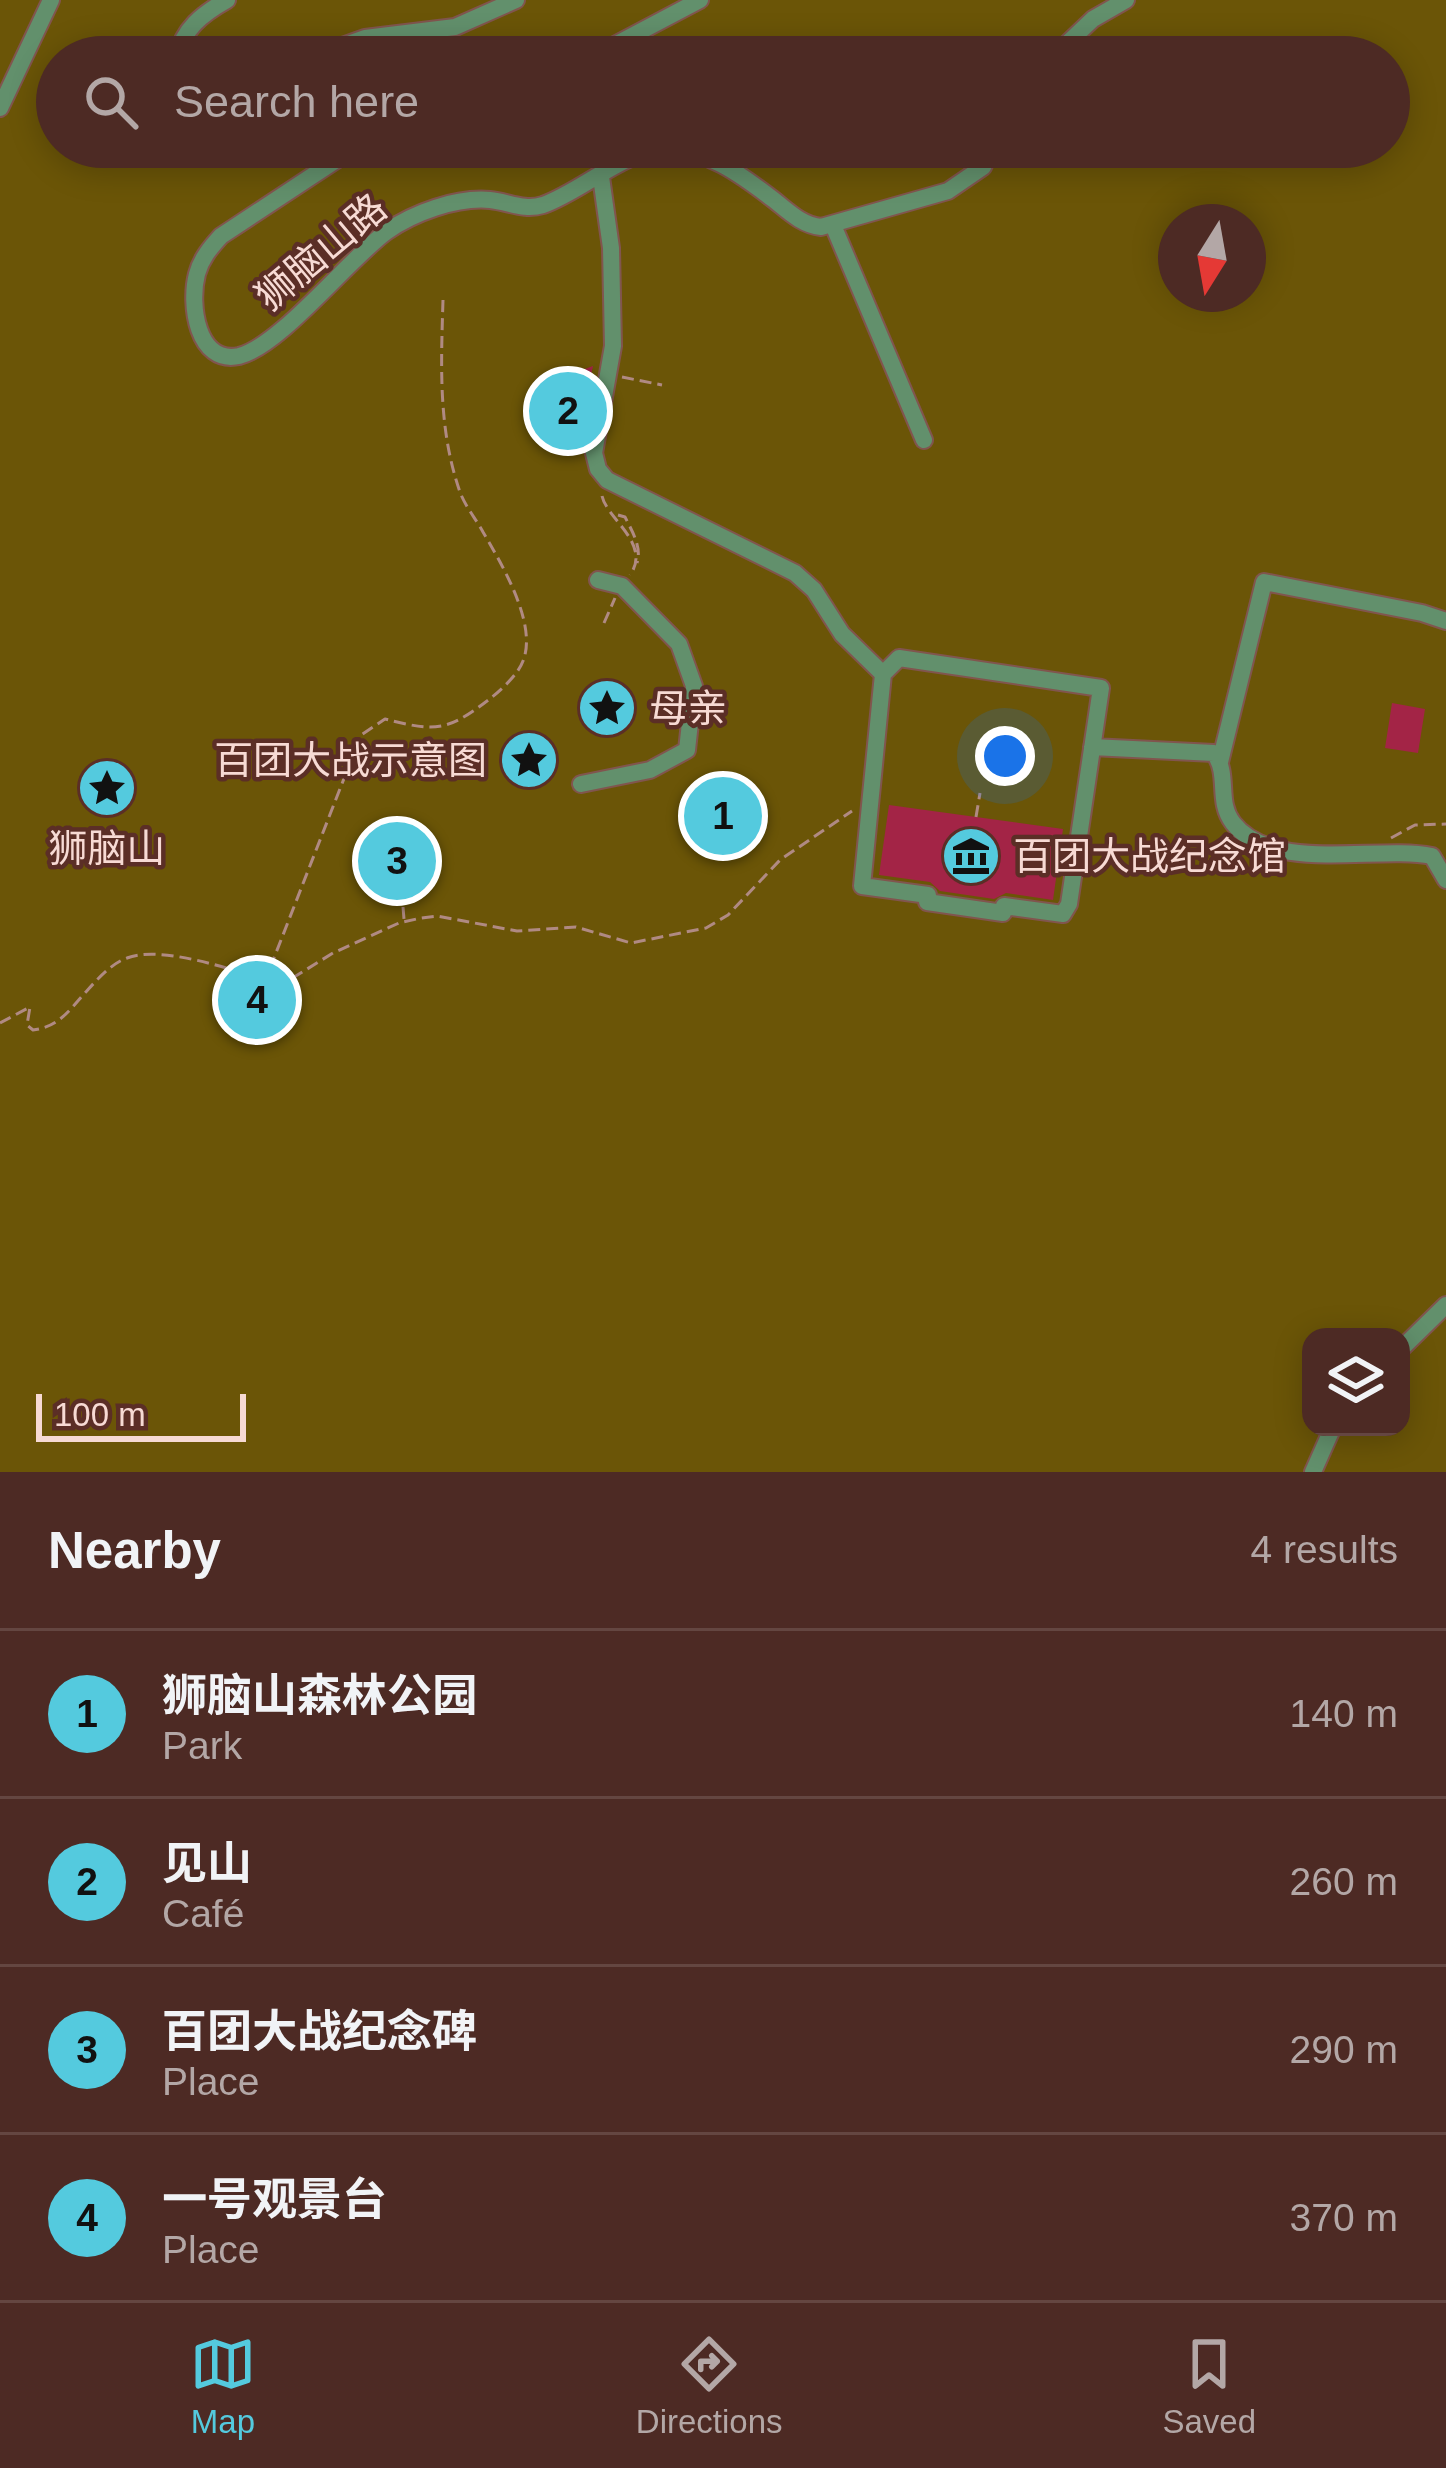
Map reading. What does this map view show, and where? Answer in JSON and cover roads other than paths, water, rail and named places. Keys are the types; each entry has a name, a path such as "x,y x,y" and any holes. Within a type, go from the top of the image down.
{"street":[{"path":"0,108 51,0"},
{"path":"184,36 227,0"},
{"path":"381,36 454,27 516,0"},
{"path":"632,36 700,0"},
{"path":"1075,36 1126,0"},
{"name":"狮脑山路","path":"324,168 220,236 205,254 196,278 198,329 209,349 224,358 245,355 269,339 387,232 416,215 453,203 488,200 519,208 541,206 618,168"},
{"name":"狮脑山路","path":"726,168 802,222 833,225"},
{"path":"925,440 833,225 948,191 982,168"},
{"path":"602,177 611,248 613,346 594,453 598,470 607,480 795,573 814,590 842,634 883,674"},
{"path":"581,784 650,770 687,750 694,686 679,644 653,615 622,586 598,580"},
{"path":"1446,621 1264,582 1220,762 1226,812 1245,836 1334,856 1412,852 1432,856 1446,880"},
{"path":"899,658 1101,688 1063,914 1004,907 1003,914 927,902 928,895 862,886 883,674 899,658"},
{"path":"1093,747 1214,752 1220,762"},
{"path":"874,754 896,757"},
{"path":"1410,1340 1446,1305"},
{"path":"1313,1472 1330,1436"}],"place":[{"name":"见山","path":"568,411"},
{"name":"母亲","path":"607,708"},
{"name":"百团大战示意图","path":"529,760"},
{"name":"狮脑山","path":"107,788"},
{"name":"狮脑山森林公园","path":"723,816"},
{"name":"百团大战纪念馆","path":"971,856"},
{"name":"百团大战纪念碑","path":"397,861"},
{"name":"一号观景台","path":"257,1000"}]}
